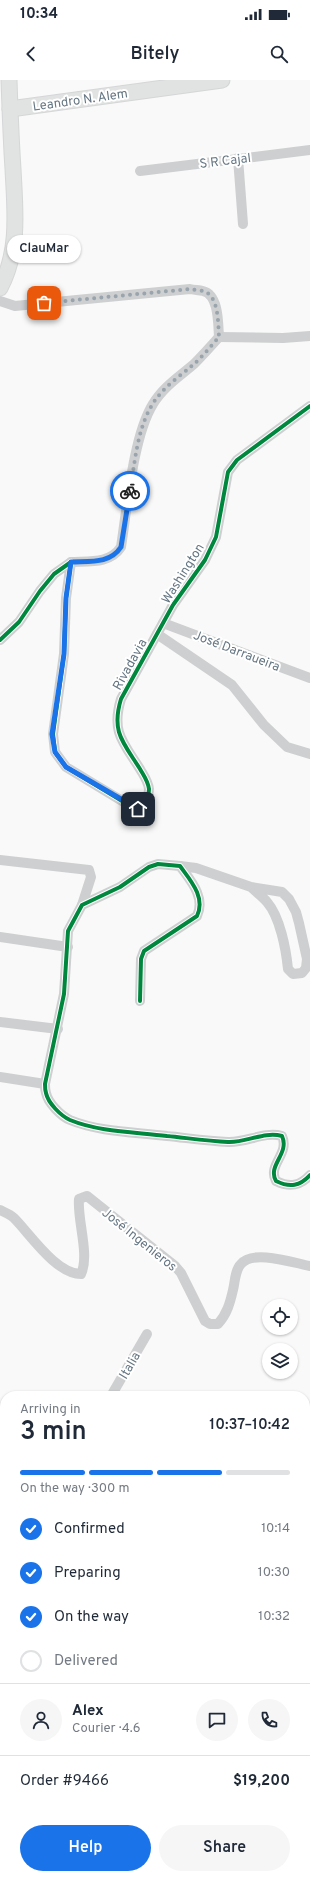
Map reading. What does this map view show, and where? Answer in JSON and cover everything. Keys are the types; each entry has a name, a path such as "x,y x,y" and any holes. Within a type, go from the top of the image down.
{"street":[{"path":"0,288 7,275 13,255 16,225 9,80"},
{"name":"Leandro N. Alem","path":"10,109 222,80"},
{"name":"S R Cajal","path":"140,171 310,150"},
{"path":"238,158 243,224"},
{"path":"0,301 15,306 190,289 204,291 213,298 218,317 219,337 195,362 168,386 152,404 144,424 136,452 121,547 116,555 103,561 71,562 54,574 40,591 19,622 0,640"},
{"path":"219,337 283,338 310,336"},
{"name":"Washington","path":"163,623 205,560 216,537 228,472 237,460 310,406"},
{"name":"Rivadavia","path":"71,562 66,598 64,654 52,734 55,752 66,767 138,809 145,804 149,790 147,780 120,738 116,714 121,699 163,623"},
{"name":"José Darraueira","path":"163,623 310,678"},
{"path":"157,634 232,685 264,725 287,747 310,754"},
{"path":"0,860 89,870 91,877 82,905 68,931 64,994 58,1029 45,1084 46,1093 58,1110 68,1119 88,1125 119,1131 229,1142 249,1140 267,1134 282,1136 284,1142 283,1153 274,1168 273,1176 276,1181 292,1186 303,1182 310,1175"},
{"path":"82,905 120,887 149,867 158,864 196,868 251,887 282,892 289,899 296,912 306,959 306,968 302,973 293,974 288,969 282,936 276,918 268,903 251,887"},
{"path":"140,1001 141,959 144,951 197,916 199,912 199,900 195,887 180,866"},
{"path":"0,937 68,947"},
{"path":"0,1022 58,1029"},
{"path":"0,1077 45,1084"},
{"name":"José Ingenieros","path":"0,1210 12,1216 36,1245 63,1268 74,1274 81,1274 84,1268 78,1210 79,1199 87,1196 175,1266 181,1273 206,1321 210,1324 218,1324 224,1318 228,1309 237,1270 241,1263 247,1259 263,1257 310,1266"},
{"name":"Italia","path":"114,1391 148,1334"}],"cycle path":[{"path":"0,640 19,622 40,591 54,574 71,562 66,598 64,654 53,734 55,752 66,767 132,807 138,809 145,804 149,791 148,783 124,744 118,729 117,720 121,699 173,605 205,560 216,537 228,472 237,460 310,406"},
{"path":"140,1001 141,959 144,951 197,916 200,902 196,889 180,866 158,864 149,867 120,887 82,905 68,931 64,994 45,1084 47,1097 55,1109 70,1120 93,1127 117,1131 228,1142 242,1141 268,1135 282,1136 284,1142 283,1148 274,1170 276,1181 286,1185 294,1185 299,1184 310,1175"}],"way so far":[{"path":"44,303 190,289 204,291 213,298 218,317 219,337 195,362 168,386 152,404 144,424 136,452 130,491"}],"place":[{"name":"ClauMar","path":"44,303"}],"route":[{"path":"130,491 121,547 116,555 103,561 71,562 66,598 64,654 52,734 55,752 66,767 132,807 138,809"}]}
